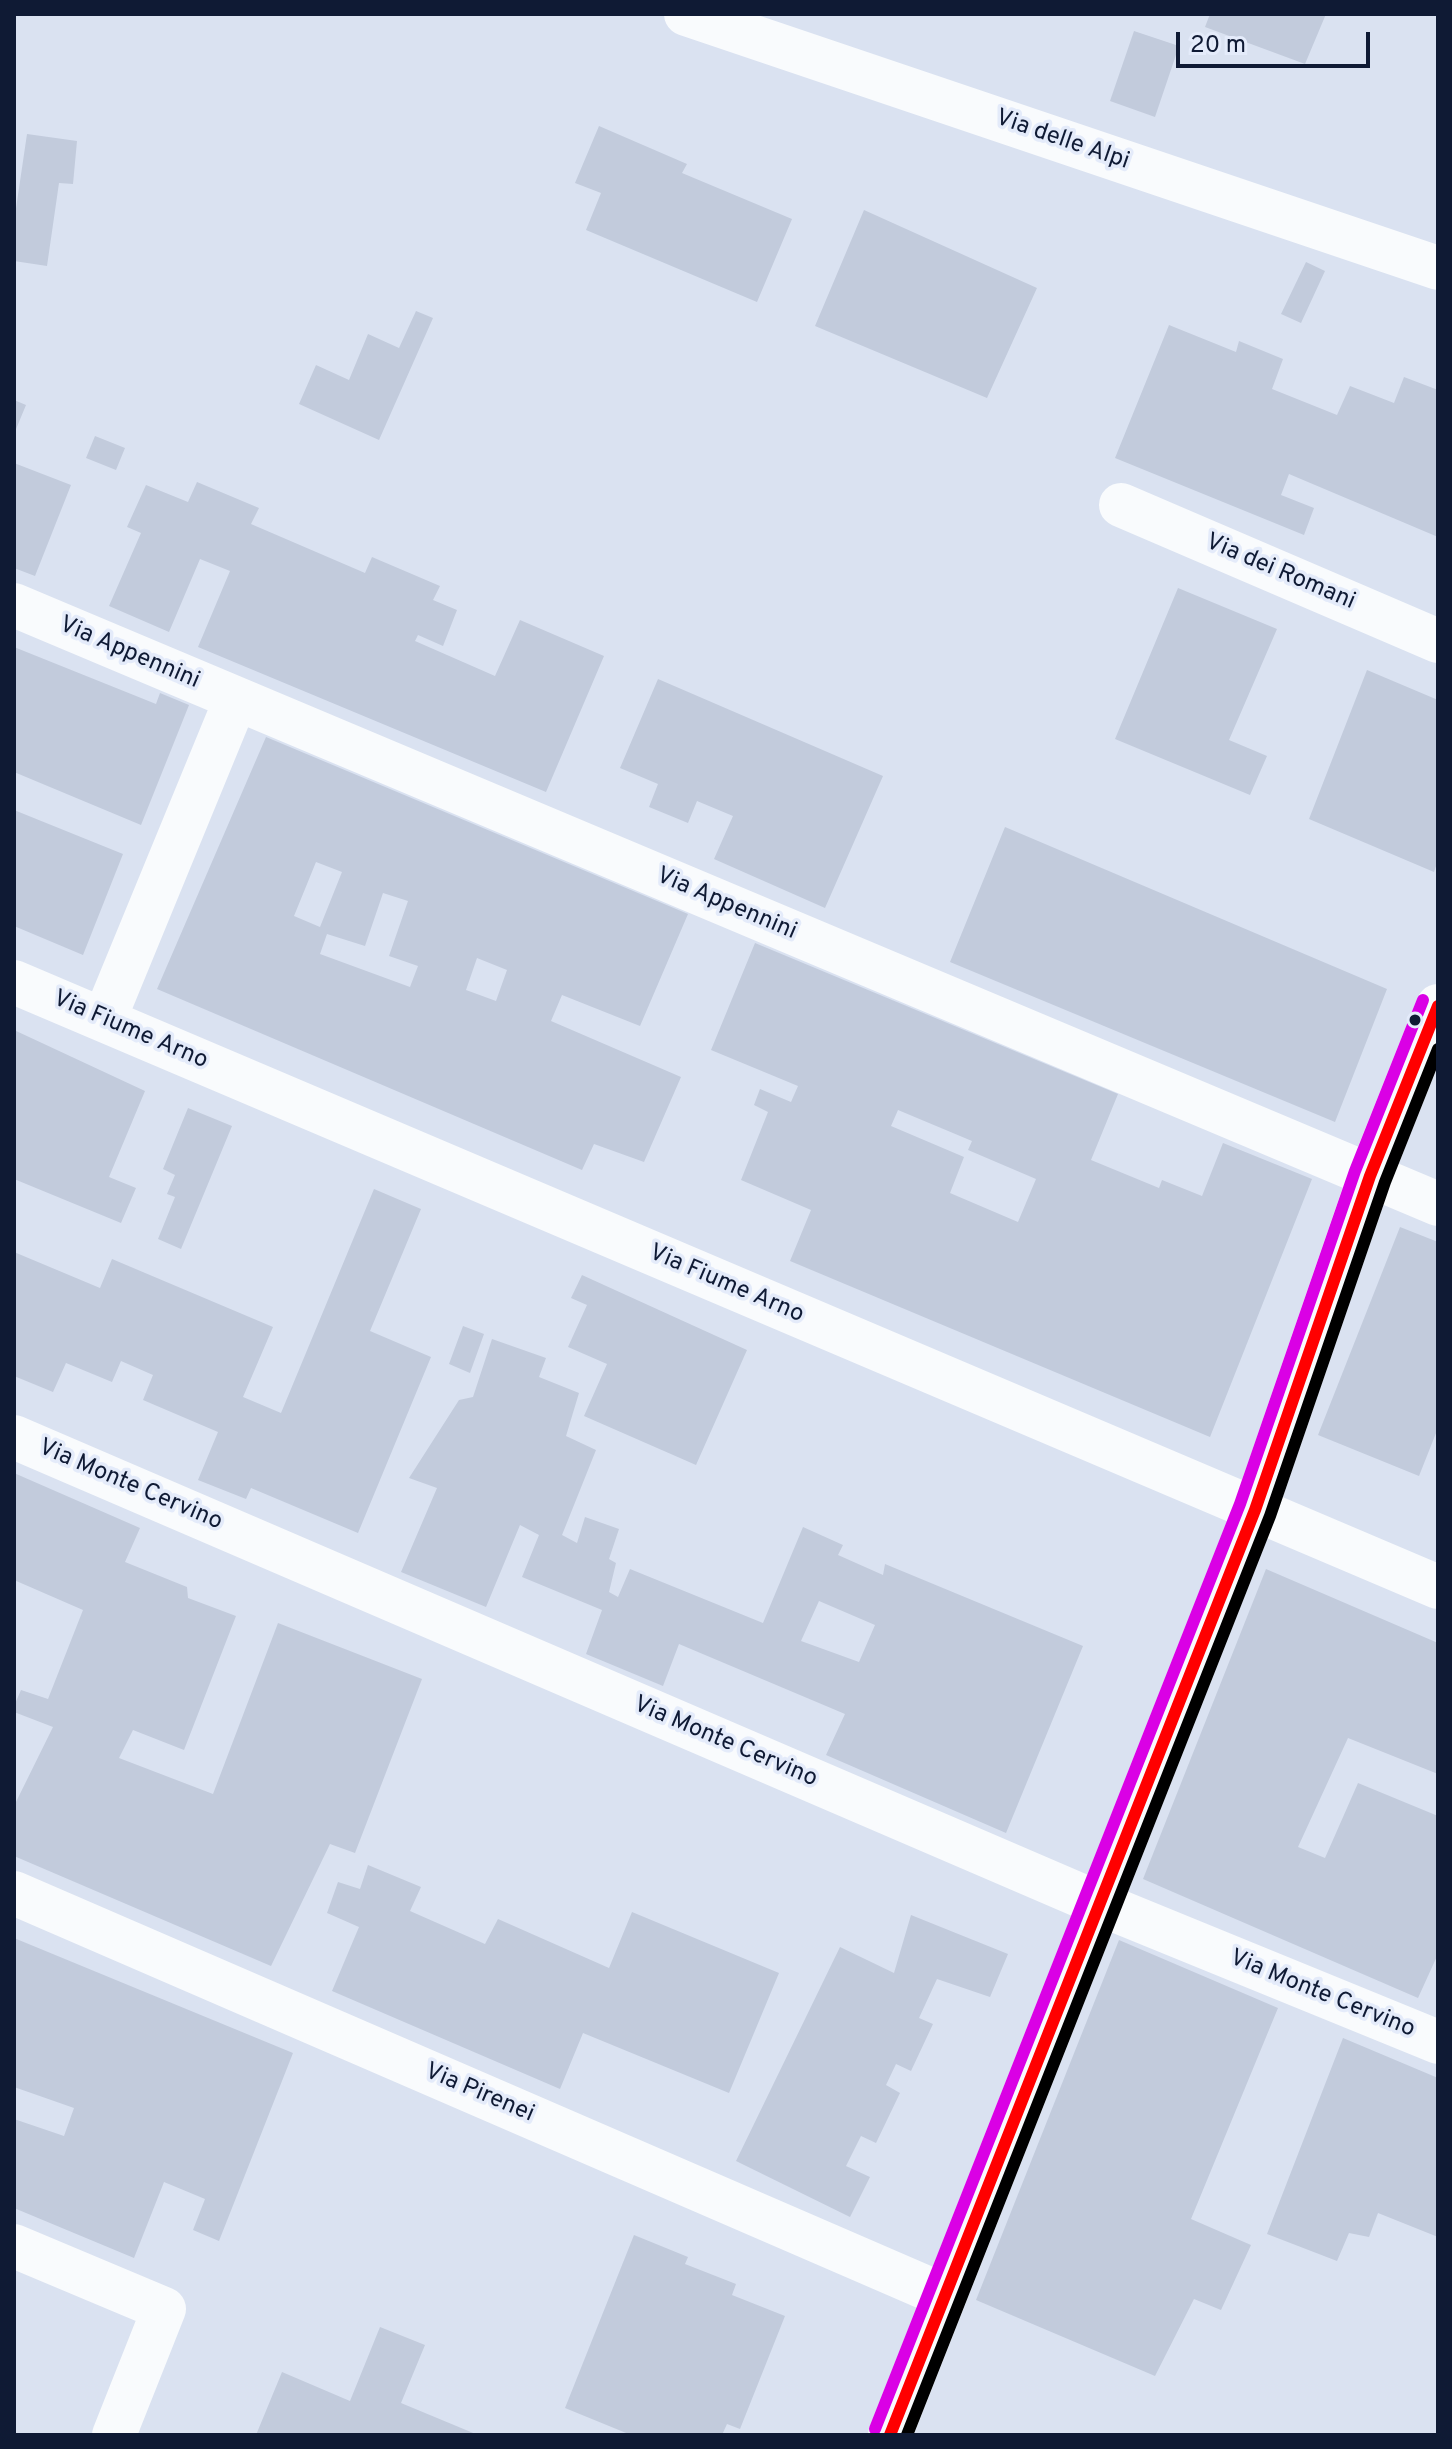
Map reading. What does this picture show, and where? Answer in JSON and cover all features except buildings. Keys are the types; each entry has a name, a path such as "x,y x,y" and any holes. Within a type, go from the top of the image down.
{"street":[{"name":"Via delle Alpi","path":"686,14 1438,268"},
{"name":"Via dei Romani","path":"1121,505 1438,641"},
{"name":"Via Appennini","path":"14,605 1438,1204"},
{"path":"104,1020 236,699"},
{"name":"Via Fiume Arno","path":"14,982 1438,1587"},
{"path":"890,2435 1255,1510 1370,1176 1438,1006"},
{"name":"Via Monte Cervino","path":"14,1437 1100,1904 1438,2042"},
{"name":"Via Pirenei","path":"14,1893 945,2296"},
{"path":"14,2246 164,2309 114,2435"}],"transit line":[{"path":"875,2429 1240,1504 1355,1171 1423,1000"},
{"path":"890,2435 1255,1510 1370,1176 1438,1006"},
{"path":"907,2435 1270,1516 1385,1182 1438,1049"}]}
